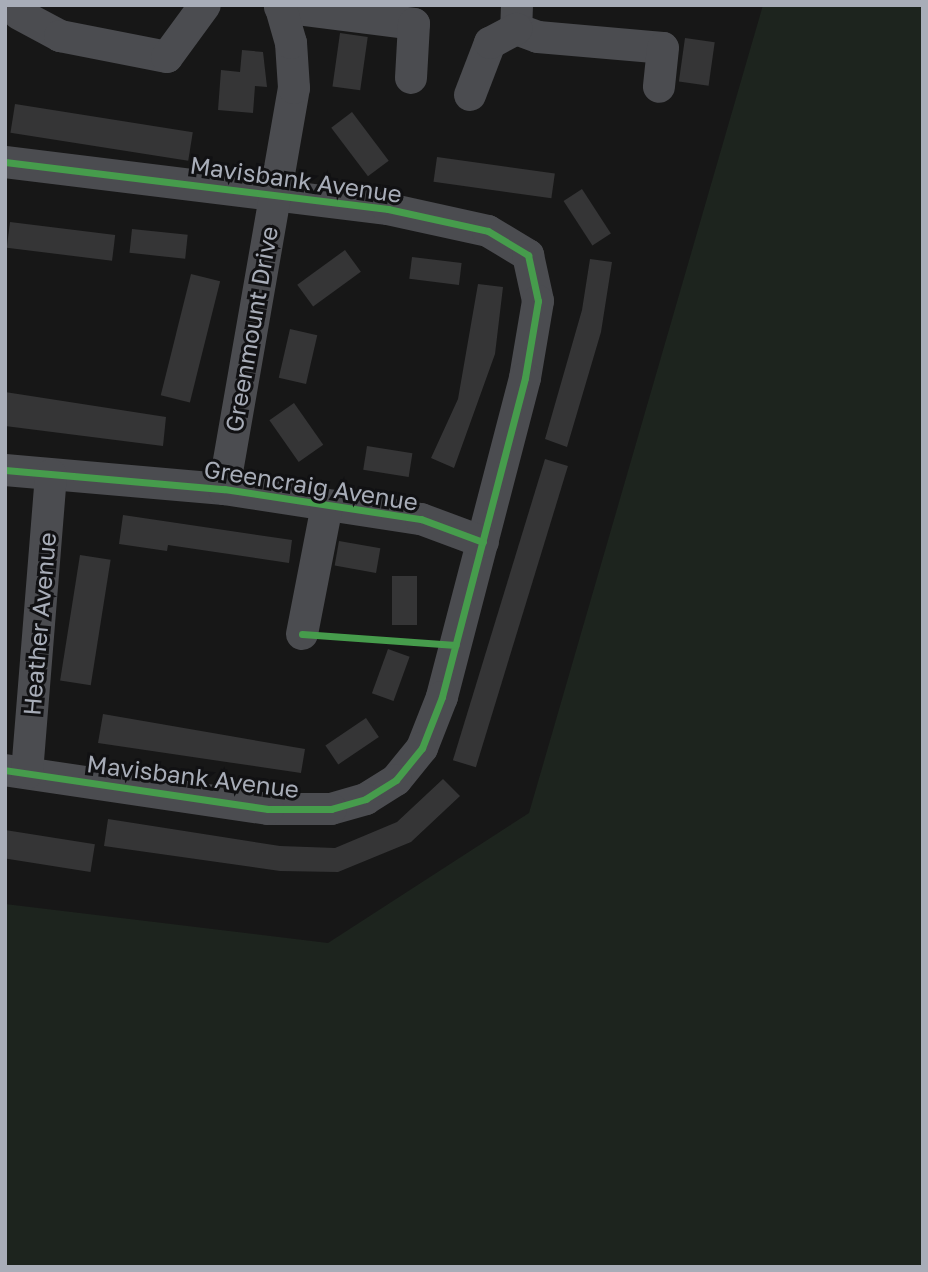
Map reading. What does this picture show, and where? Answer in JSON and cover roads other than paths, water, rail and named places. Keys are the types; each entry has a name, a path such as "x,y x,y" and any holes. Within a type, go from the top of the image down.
{"street":[{"path":"19,14 60,36 166,57 205,5"},
{"path":"280,6 414,24 417,34 411,78"},
{"name":"Greenmount Drive","path":"225,489 294,88 291,43 280,6"},
{"path":"470,95 490,43 516,17 538,37 663,48 659,87"},
{"name":"Mavisbank Avenue","path":"5,162 388,209 488,231 528,256 538,301 525,378 442,697 422,748 396,780 366,799 331,809 268,809 16,772"},
{"name":"Greencraig Avenue","path":"5,470 225,489 421,519 482,542"},
{"name":"Heather Avenue","path":"16,772 51,475"},
{"path":"302,634 327,505"}]}
